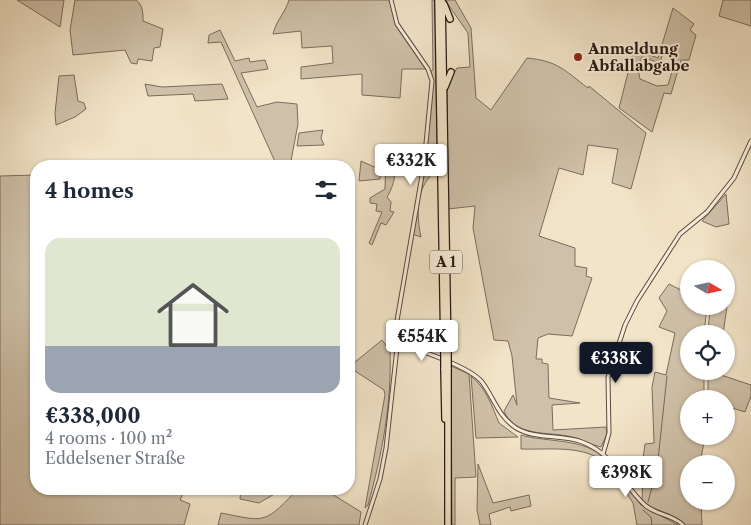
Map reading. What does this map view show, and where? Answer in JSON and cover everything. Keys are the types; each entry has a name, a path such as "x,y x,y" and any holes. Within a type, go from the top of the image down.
{"highway":[{"name":"A 1","path":"438,0 442,256 446,354"},
{"name":"A 1","path":"443,0 446,525"},
{"path":"443,0 450,19"},
{"path":"444,97 451,72"},
{"path":"437,170 440,157"},
{"path":"439,245 442,256"}],"street":[{"path":"365,525 380,479 386,448 394,359 397,346 397,324 424,164 432,81 428,69 396,21 391,0"},
{"path":"601,452 607,440 609,426 608,377 629,318 680,234 707,212 734,178 751,141"},
{"path":"396,338 391,341 397,346 455,364 473,373 485,386 502,416 520,430 533,434 574,439 601,452 615,465 643,503 653,510 675,519 682,525"}],"shaded area":[{"path":"17,0 64,0 60,27"},
{"path":"75,0 136,0 143,12 143,21 163,29 160,47 154,48 152,61 138,59 137,64 131,63 125,50 73,55 70,30"},
{"path":"289,0 391,0 395,18 428,69 402,69 400,98 362,95 362,74 301,79 301,67 333,63 332,46 302,48 301,31 273,34"},
{"path":"432,0 435,0 437,160 419,199 418,219 421,237 412,234 424,164 432,85 429,72 433,70"},
{"path":"445,0 455,0 471,28 476,98 491,110 527,58 538,59 560,67 588,88 589,86 646,133 631,189 612,183 618,149 588,145 583,175 559,168 539,236 575,248 575,266 587,268 586,276 592,278 572,336 548,334 538,338 536,359 542,359 542,363 548,364 549,398 580,403 552,405 553,430 606,427 607,434 601,447 563,435 524,430 509,420 504,411 513,395 517,405 512,356 508,341 494,340 473,228 475,206 448,209 447,85 457,68 470,67 468,33"},
{"path":"723,0 751,0 751,26 719,16"},
{"path":"673,8 694,24 690,30 696,35 689,60 681,60 671,94 664,93 652,132 619,108 634,49 658,58","holes":["664,49 677,55 668,85 657,86 640,79 638,69 642,57 660,63"]},
{"path":"220,30 235,61 249,58 250,62 265,60 268,69 241,73 257,107 277,102 297,104 298,124 291,160 274,160 221,42 208,43 209,35"},
{"path":"74,75 78,101 84,103 86,109 75,117 56,125 55,113 59,76"},
{"path":"145,84 162,87 222,84 228,99 195,101 193,94 148,96"},
{"path":"323,130 321,138 324,145 297,146 299,133"},
{"path":"386,154 393,154 394,160 394,181 387,197 391,202 390,211 394,212 386,225 381,223 372,245 369,243 382,212 376,211 377,204 370,203 370,198 385,189"},
{"path":"361,161 381,170 380,179 359,181"},
{"path":"30,175 30,495 182,495 180,500 190,504 184,525 0,525 0,176"},
{"path":"726,194 729,224 716,227 702,221"},
{"path":"669,284 680,290 680,315 706,315 705,325 680,325 680,380 704,380 704,390 680,390 680,445 703,445 702,455 680,455 680,510 701,510 702,525 684,525 675,517 652,507 642,500 643,474 641,473 645,444 654,443 652,387 655,372 666,375 675,333 659,327 667,311 659,298"},
{"path":"709,315 726,315 724,325 709,325"},
{"path":"382,340 390,351 388,409 385,428 378,467 368,505 365,508 385,395 384,390 355,371 355,362"},
{"path":"451,366 469,374 476,477 455,478 455,525 452,525"},
{"path":"471,376 485,392 499,423 518,437 476,438"},
{"path":"708,380 735,380 751,385 751,396 745,412 735,409 735,390 708,390"},
{"path":"521,435 581,445 602,456 608,465 599,458 578,451 567,449 521,449"},
{"path":"478,464 493,503 529,495 531,506 511,511 510,507 489,514 491,525 480,525 477,510"},
{"path":"614,469 641,505 678,525 637,525 633,503 613,472"},
{"path":"240,495 273,495 259,503 240,499"},
{"path":"292,495 334,495 361,512 359,525 218,525 221,513 246,518 262,518 269,516"}],"waterway":[{"path":"648,502 657,469 667,376"},
{"path":"643,510 651,517 652,525"}],"place":[{"name":"Anmeldung Abfallabgabe","path":"578,57"}]}
